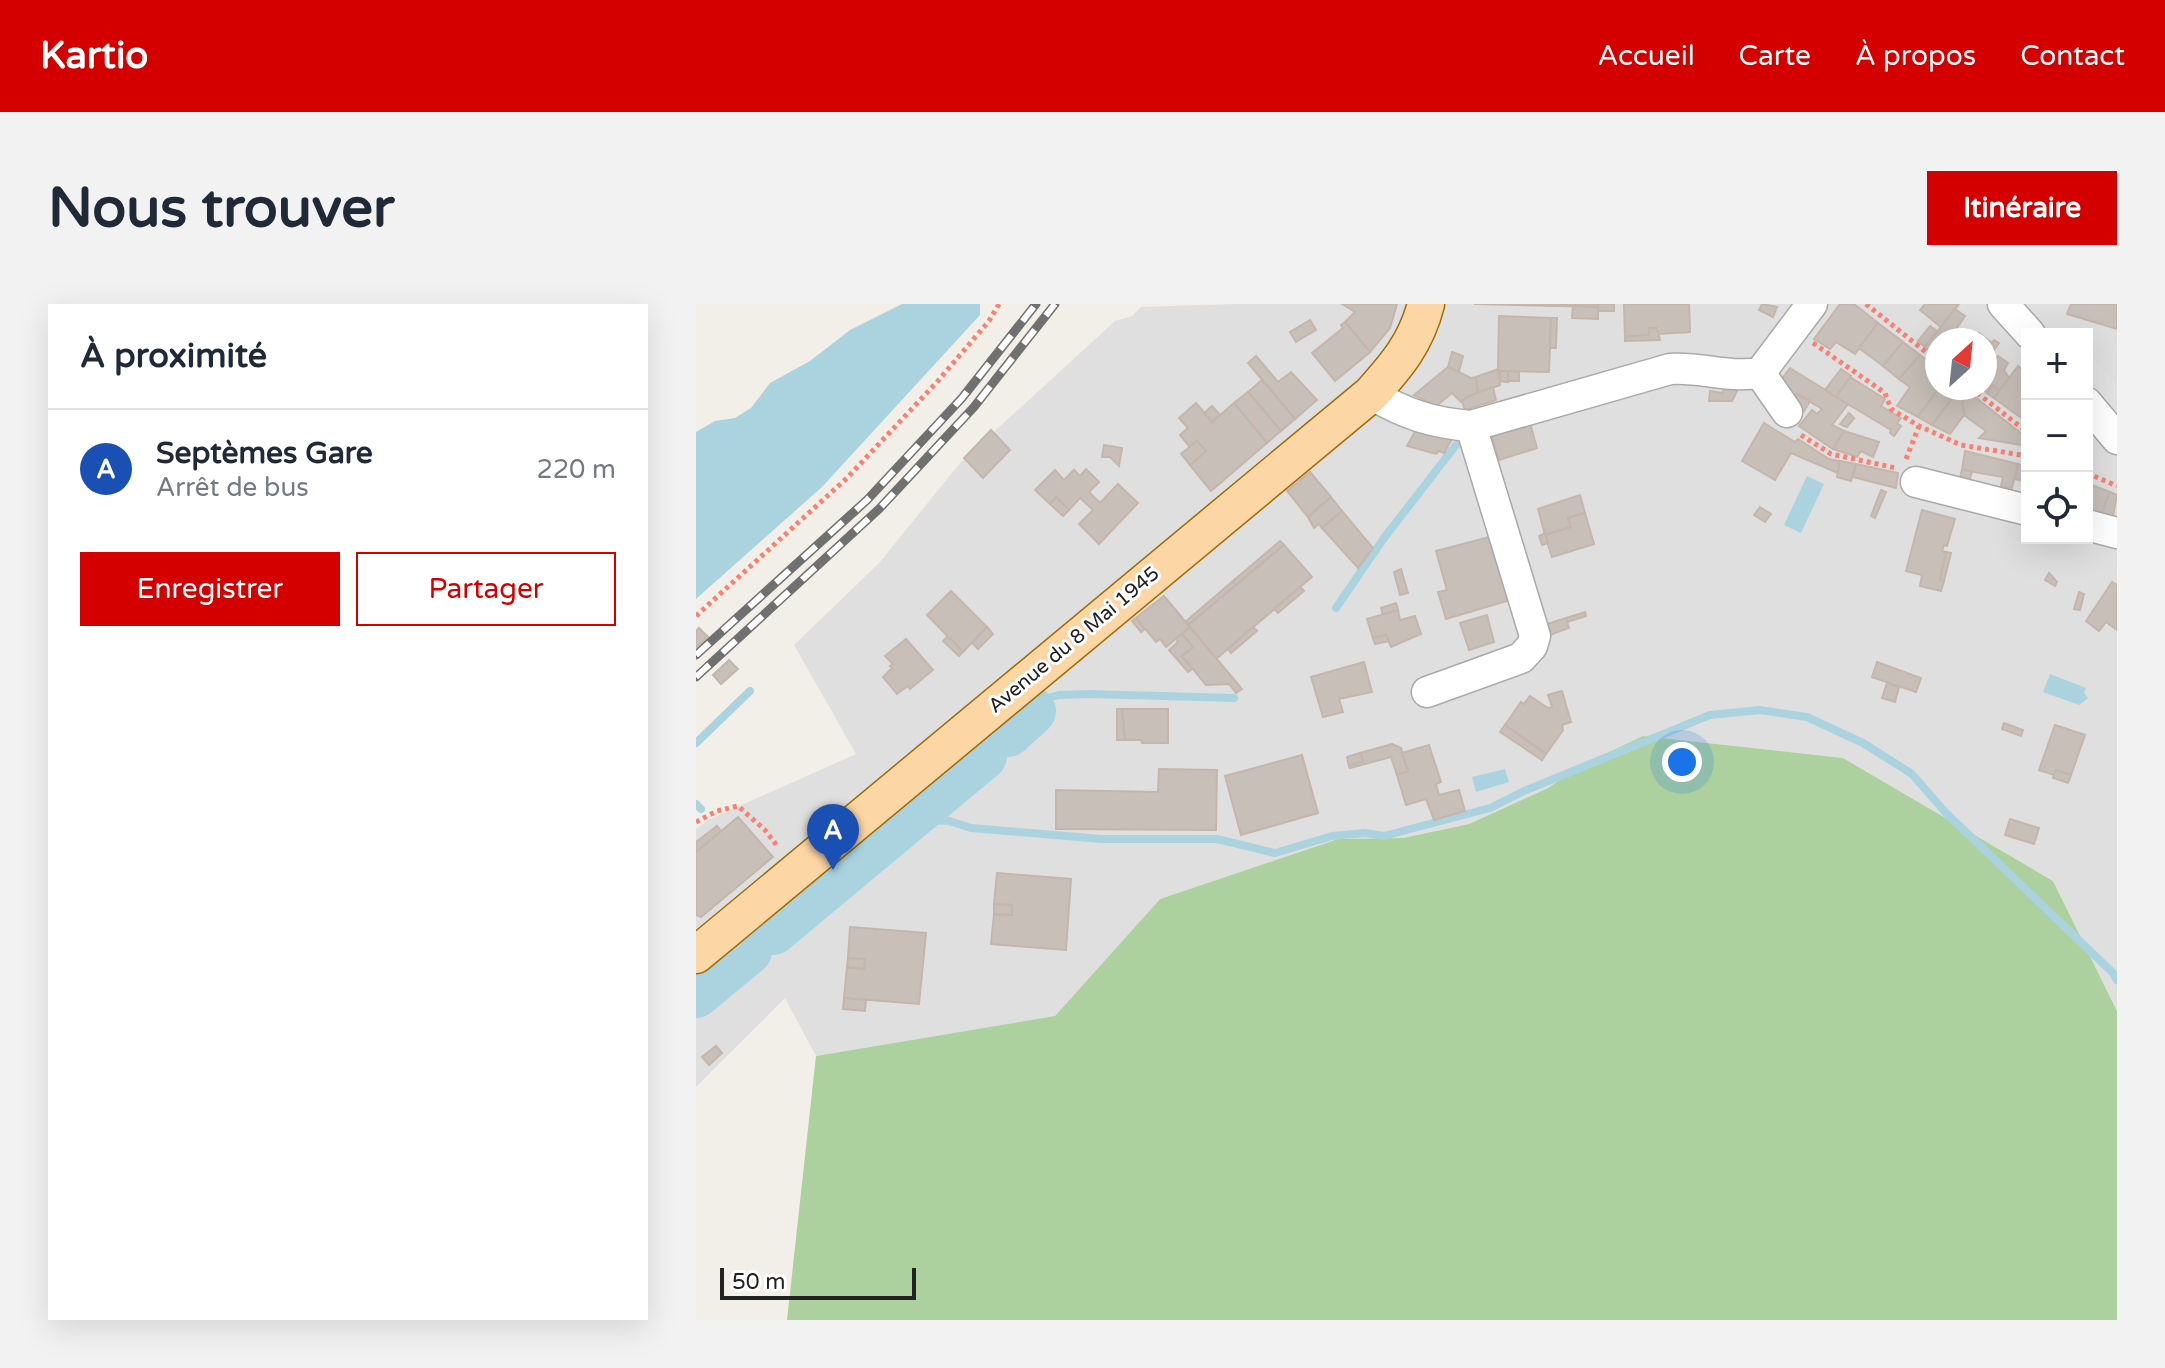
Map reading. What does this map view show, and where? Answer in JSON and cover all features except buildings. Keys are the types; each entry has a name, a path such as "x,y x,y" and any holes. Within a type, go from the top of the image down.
{"main road":[{"name":"Avenue du 8 Mai 1945","path":"696,955 1371,394 1405,356 1426,304"}],"street":[{"path":"1371,394 1396,409 1438,423 1471,426 1670,369 1694,368 1737,376 1760,373 1812,304"},
{"path":"2003,304 2025,328"},
{"path":"1760,373 1787,412"},
{"path":"2093,410 2117,439"},
{"path":"1427,692 1521,658 1532,646 1535,636 1471,426"},
{"path":"1916,482 2021,508"},
{"path":"2093,527 2117,533"}],"path":[{"path":"696,616 847,478 937,382 989,321 999,304"},
{"path":"1866,304 1925,351"},
{"path":"1844,365 1885,393 1891,409 1919,426 1961,445 2021,455"},
{"path":"1986,400 2021,427"},
{"path":"1787,412 1798,434 1831,454 1902,469 1919,426"},
{"path":"2093,476 2117,486"},
{"path":"696,822 717,811 738,806 765,830 795,872"}],"shaded area":[{"path":"1235,304 2117,304 2117,1011 2053,881 1843,758 1643,736 1583,764 1548,788 1469,824 1403,838 1338,839 1160,899 1055,1016 816,1056 785,998 696,1087 696,829 708,820 856,754 794,645 879,563 961,462 1115,321 1132,316 1141,307"},
{"path":"2093,358 2117,384 2117,439 2093,410"}],"green space":[{"path":"1643,736 1843,758 2053,881 2117,1011 2117,1320 787,1320 816,1056 1055,1016 1160,899 1338,839 1403,838 1469,824 1548,788 1583,764"}],"water":[{"path":"902,304 980,304 980,315 822,487 696,599 696,432 715,421 735,418 751,408 770,383 810,361 850,330"},
{"path":"1807,476 1824,484 1801,533 1784,525"},
{"path":"2050,674 2086,688 2084,693 2088,698 2079,705 2043,692"},
{"path":"1505,769 1509,782 1476,792 1472,777"}],"waterway":[{"path":"1336,608 1384,538 1456,445"},
{"path":"696,743 750,691"},
{"path":"1044,699 1090,694 1234,698"},
{"path":"907,819 1101,839 1217,839 1275,853 1332,836 1365,833 1384,836 1490,808 1524,791 1710,715 1760,710 1807,717 1863,743 1912,774 1945,812 2117,980"},
{"path":"1008,733 1032,711"},
{"path":"773,931 983,756"},
{"path":"696,804 701,809"},
{"path":"696,994 748,951"}],"railway":[{"path":"696,655 867,500 962,398 1036,304"},
{"path":"696,677 879,509 974,407 1055,304"}],"place":[{"name":"Septèmes Gare","path":"833,870"}]}
